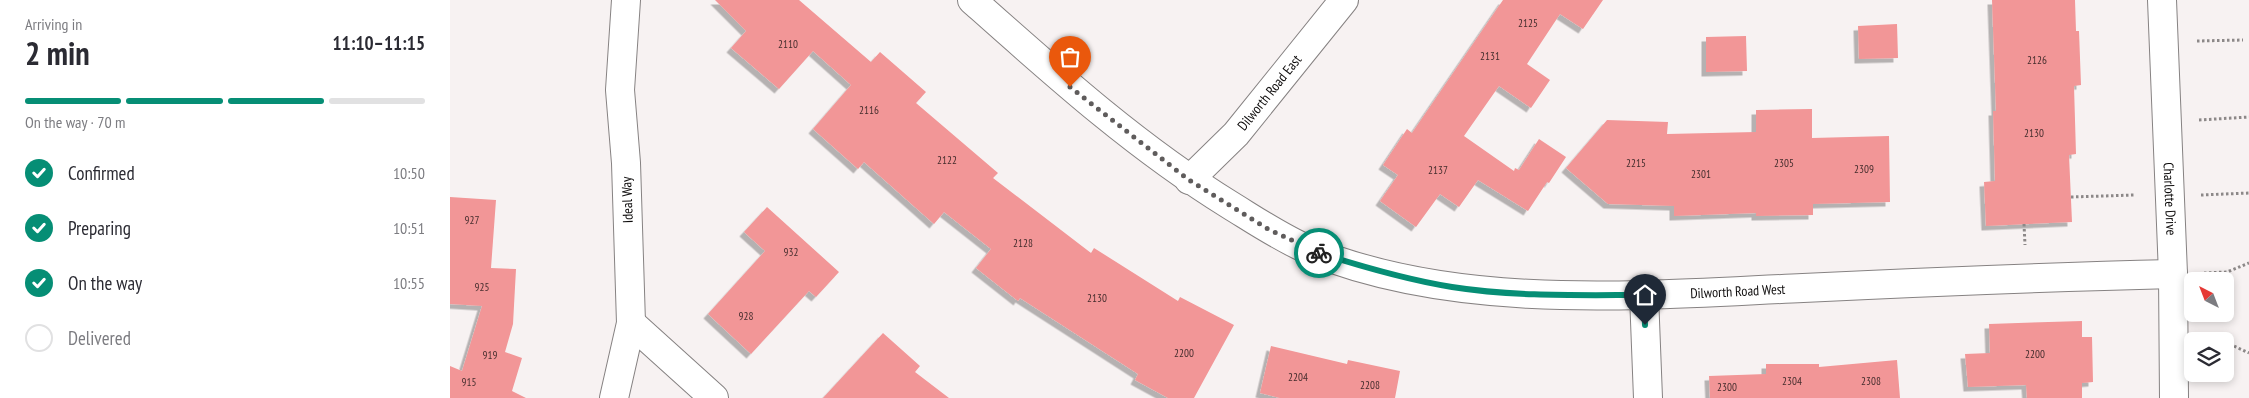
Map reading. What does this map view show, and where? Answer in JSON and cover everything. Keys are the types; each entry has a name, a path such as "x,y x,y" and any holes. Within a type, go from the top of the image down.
{"street":[{"name":"Ideal Way","path":"614,398 631,323 626,163 620,90 626,0"},
{"name":"Dilworth Road West","path":"972,0 1084,100 1189,180 1268,229 1309,250 1374,271 1453,288 1496,292 1644,295 1980,280 2172,274"},
{"name":"Dilworth Road East","path":"1189,180 1236,134 1344,0"},
{"name":"Charlotte Drive","path":"2162,0 2172,274 2174,398"},
{"path":"1644,295 1648,398"},
{"path":"631,323 714,398"}],"path":[{"path":"2196,41 2243,40"},
{"path":"2199,120 2249,117"},
{"path":"2201,195 2249,193"},
{"path":"2071,197 2134,195"},
{"path":"2024,224 2025,245"},
{"path":"2227,272 2249,263"},
{"path":"2234,346 2249,353"}],"building":[{"path":"715,0 799,0 871,62 880,52 926,92 916,103 998,173 993,178 1091,253 1094,248 1178,301 1180,297 1234,325 1194,398 1168,398 1135,380 1138,374 1020,298 1018,301 976,268 991,249 944,212 934,224 864,162 858,169 813,129 851,85 813,51 779,89 731,48 746,31"},
{"path":"1503,0 1603,0 1583,29 1560,14 1527,64 1550,80 1531,108 1499,86 1464,136 1514,171 1515,168 1519,170 1539,139 1566,157 1528,211 1478,180 1459,207 1440,194 1416,227 1380,201 1398,175 1383,165 1407,129 1412,133"},
{"path":"1992,0 2075,0 2076,31 2079,31 2081,85 2074,86 2076,154 2069,155 2072,222 1986,226 1984,182 1995,181 1993,111 1996,111"},
{"path":"1897,24 1898,58 1859,59 1858,26"},
{"path":"1746,36 1747,71 1706,72 1706,37"},
{"path":"1812,109 1812,138 1889,136 1890,202 1813,204 1813,215 1756,216 1756,213 1674,216 1674,206 1608,204 1566,168 1607,120 1668,122 1667,134 1756,132 1756,110"},
{"path":"450,197 496,200 491,268 516,269 513,324 505,352 522,358 512,391 526,398 450,398 450,366 462,371 482,306 450,304"},
{"path":"767,207 839,272 816,297 809,291 751,354 708,314 765,251 744,232"},
{"path":"2082,321 2082,337 2092,337 2093,382 2082,383 2082,398 2027,398 2026,385 1968,387 1965,354 1990,353 1989,324"},
{"path":"883,333 920,366 915,372 949,398 823,398"},
{"path":"1271,346 1347,364 1348,360 1400,371 1395,398 1280,398 1260,393"},
{"path":"1897,360 1900,398 1710,398 1709,376 1766,374 1766,364 1819,364 1819,367"}],"way so far":[{"path":"1070,87 1189,180 1268,229 1309,250 1319,253"}],"route":[{"path":"1319,253 1374,271 1453,288 1532,294 1644,295 1645,325"}]}
